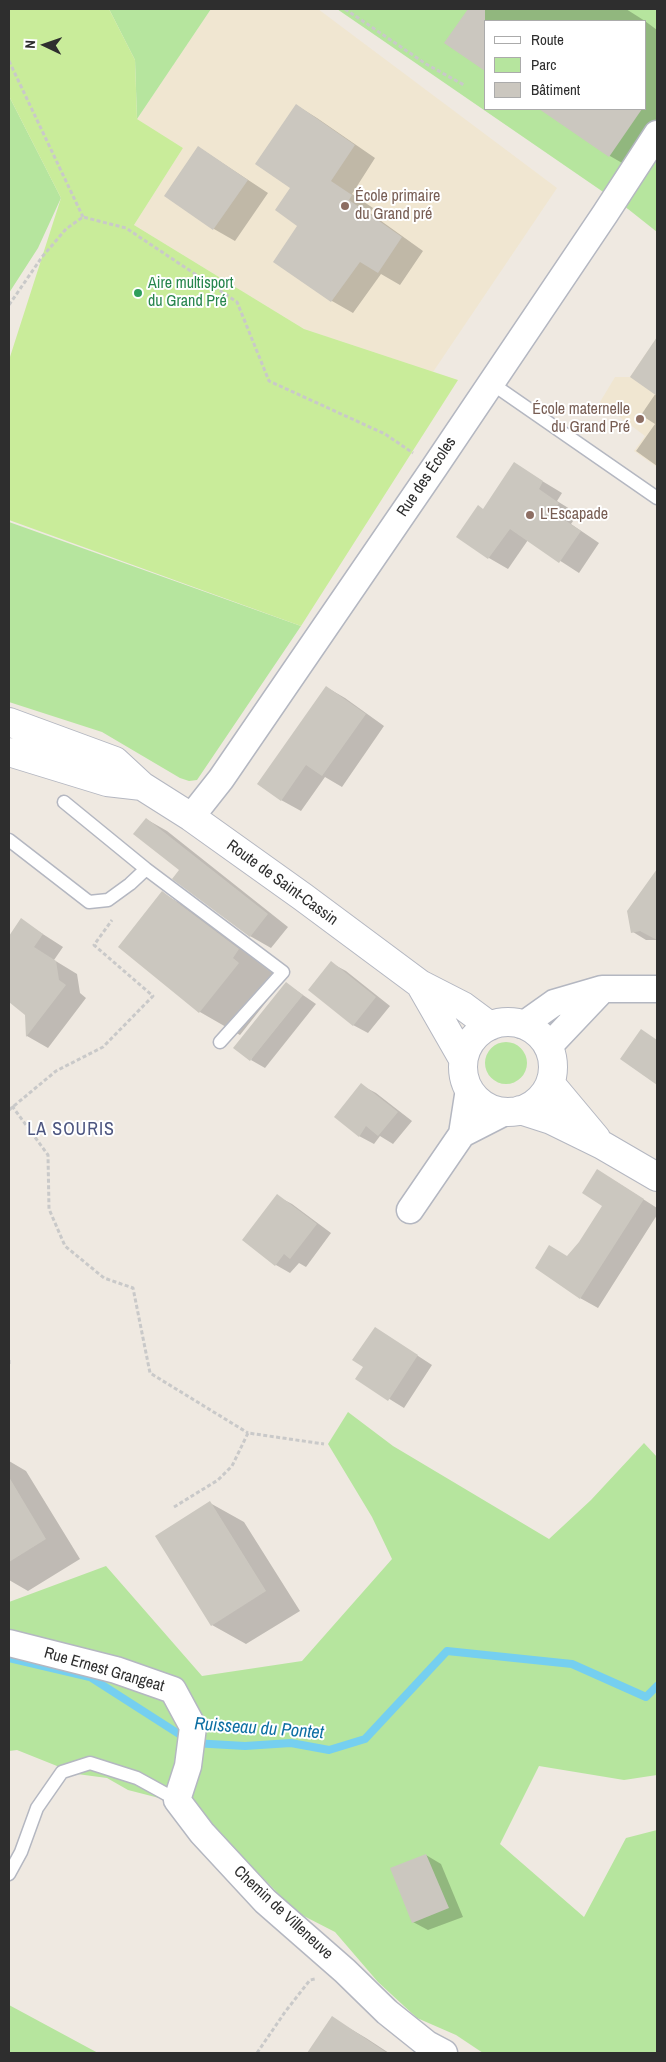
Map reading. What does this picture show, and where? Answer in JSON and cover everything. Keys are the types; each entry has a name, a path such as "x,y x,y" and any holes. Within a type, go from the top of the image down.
{"street":[{"name":"Rue des Écoles","path":"190,817 221,779 434,468 657,134"},
{"name":"Route de Saint-Cassin","path":"9,722 115,761 142,786 190,817 420,984 464,1006 490,1026"},
{"name":"Route de Saint-Cassin","path":"9,752 107,782 142,786"},
{"name":"Route de Saint-Cassin","path":"420,984 463,1059"},
{"path":"523,1024 554,1003 602,989 657,989"},
{"path":"548,1047 602,989"},
{"path":"462,1134 513,1111 530,1106 541,1098 550,1083 553,1072 552,1057 548,1047 537,1033 523,1024 512,1022 490,1026 474,1037 467,1047 463,1059 463,1072 470,1089 482,1103 493,1110 513,1111 551,1120 602,1145 657,1177"},
{"path":"550,1083 602,1145"},
{"path":"410,1210 462,1134 470,1089"},
{"name":"Rue Ernest Grangeat","path":"9,1643 116,1670 173,1690 191,1745 177,1800"},
{"name":"Chemin de Villeneuve","path":"177,1800 202,1833 265,1901 345,1971 386,2012 427,2044 444,2053"}],"lane":[{"path":"490,383 657,498"},
{"path":"64,802 146,869 283,972 220,1042"},
{"path":"9,840 89,902 108,900 146,869"},
{"path":"9,1874 21,1852 37,1808 62,1772 90,1763 137,1778 177,1800"}],"path":[{"path":"345,9 426,64 464,85"},
{"path":"9,61 83,217"},
{"path":"9,305 42,257 66,230 83,217"},
{"path":"83,217 126,228 237,302 269,380 386,434 434,468"},
{"path":"9,1110 56,1071 103,1047 153,996 94,945 119,910 108,900"},
{"path":"12,1106 48,1155 49,1209 65,1246 104,1278 133,1288 150,1373 248,1433 324,1444"},
{"path":"9,1360 9,1365"},
{"path":"174,1507 218,1480 232,1466 248,1433"},
{"path":"257,2053 310,1980 345,1971"}],"shaded area":[{"name":"École primaire du Grand pré","path":"211,9 318,9 557,188 433,372 304,329 134,225 183,148 137,119"},
{"name":"École maternelle du Grand Pré","path":"649,349 657,355 657,467 634,451 645,436 600,402 615,377 630,377"}],"green space":[{"name":"Aire multisport du Grand Pré","path":"9,9 109,9 135,60 137,119 183,148 134,225 304,329 458,380 301,626 9,520 9,360 61,198 9,96"},
{"path":"109,9 211,9 137,119 135,60"},
{"path":"337,9 657,9 657,232 628,209 484,110 646,110 646,20 483,20 483,109"},
{"path":"9,96 61,198 38,248 9,293"},
{"path":"9,522 301,626 197,780 189,781 180,778 102,732 9,702"},
{"path":"510,1042 518,1045 524,1051 527,1063 524,1075 518,1081 502,1084 494,1081 488,1075 485,1059 488,1051 494,1045"},
{"path":"348,1412 393,1446 549,1539 591,1500 644,1443 657,1457 657,1775 624,1780 539,1766 500,1844 584,1917 626,1838 657,1830 657,2053 483,2053 456,2035 417,2018 378,1982 335,1932 296,1912 194,1807 128,1790 107,1778 77,1774 17,1750 9,1751 9,1602 106,1566 202,1676 302,1661 392,1559 372,1517 328,1444"},
{"path":"9,2005 98,2053 9,2053"}],"building":[{"path":"468,9 485,9 485,20 483,20 483,70 444,43"},
{"path":"296,104 355,145 331,181 352,195 349,200 402,237 378,273 360,262 331,302 273,262 297,226 275,210 290,188 255,164"},
{"path":"540,110 641,110 609,157"},
{"path":"198,146 248,180 213,230 164,196"},
{"path":"657,337 657,396 630,377"},
{"name":"L'Escapade","path":"514,462 543,481 539,489 559,503 553,512 581,531 559,563 510,529 488,559 456,537 478,505 483,509"},
{"path":"326,686 366,714 322,776 306,765 281,801 257,784"},
{"path":"146,818 268,914 250,937 172,879 179,870 133,834"},
{"path":"657,869 657,940 640,931 631,933 627,911"},
{"path":"162,891 239,949 233,958 239,963 199,1013 118,947"},
{"path":"21,918 43,934 34,947 56,961 59,980 66,985 26,1037 25,1015 9,1002 9,936"},
{"path":"331,961 376,997 353,1026 308,990"},
{"path":"286,982 303,995 250,1061 233,1048"},
{"path":"641,1029 657,1040 657,1085 620,1059"},
{"path":"361,1083 398,1112 378,1136 366,1126 359,1137 334,1117"},
{"path":"597,1169 644,1199 580,1299 535,1268 549,1245 567,1256 579,1242 602,1206 582,1193"},
{"path":"277,1194 317,1224 290,1259 284,1254 275,1266 242,1240"},
{"path":"375,1327 418,1355 388,1401 355,1379 363,1367 352,1360"},
{"path":"9,1477 46,1539 9,1562"},
{"path":"210,1501 266,1591 211,1626 155,1536"},
{"path":"426,1854 449,1908 412,1923 390,1868"},
{"path":"332,2016 387,2053 307,2053"}],"waterway":[{"name":"Ruisseau du Pontet","path":"9,1658 90,1677 193,1743 245,1746 291,1743 329,1750 365,1739 447,1651 572,1664 646,1697 657,1686"}],"place":[{"name":"École primaire du Grand pré","path":"345,206"},
{"name":"Aire multisport du Grand Pré","path":"138,293"},
{"name":"École maternelle du Grand Pré","path":"640,419"},
{"name":"L'Escapade","path":"530,515"}],"district":[{"name":"LA SOURIS","path":"71,1130"}]}
